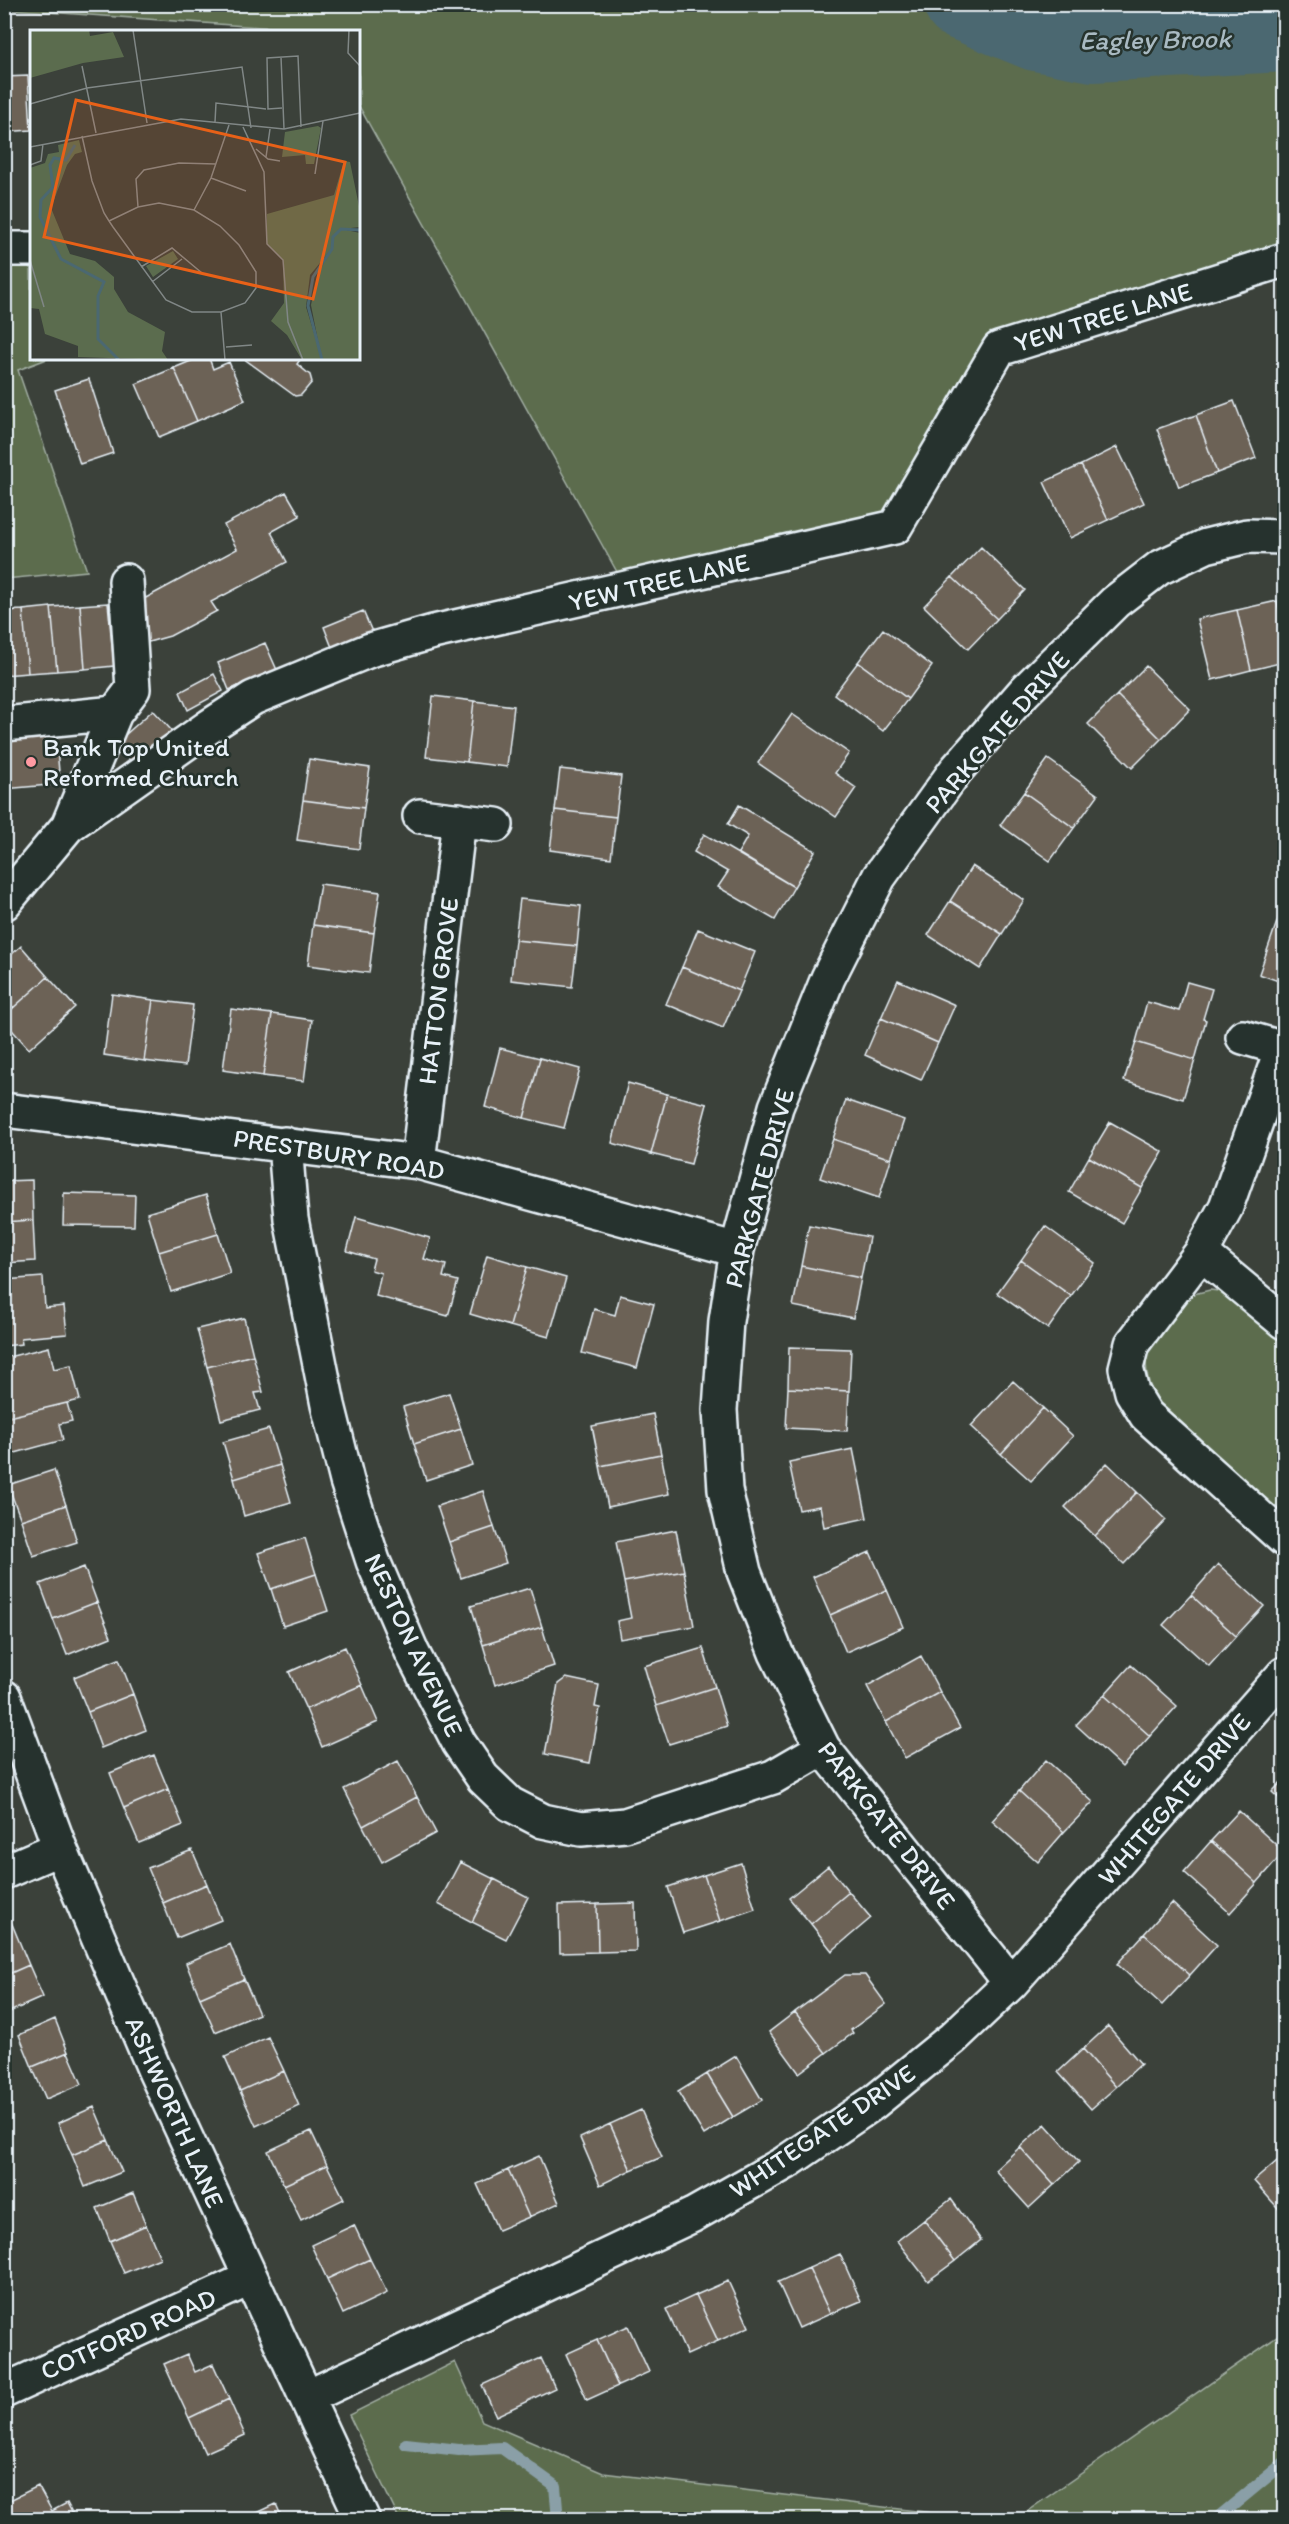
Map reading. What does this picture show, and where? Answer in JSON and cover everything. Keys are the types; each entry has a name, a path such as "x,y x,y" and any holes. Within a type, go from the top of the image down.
{"street":[{"path":"4,249 30,249"},
{"name":"YEW TREE LANE","path":"4,903 68,826 210,726 253,699 370,650 433,632 896,527 999,349 1284,260"},
{"name":"PARKGATE DRIVE","path":"1011,1983 823,1748 776,1653 744,1572 725,1490 720,1410 726,1321 737,1250 776,1107 828,978 879,877 956,770 1024,692 1115,602 1159,568 1206,546 1247,536 1284,537"},
{"path":"68,826 115,713 134,689 126,580"},
{"path":"4,724 115,713"},
{"path":"420,816 496,825"},
{"name":"HATTON GROVE","path":"418,1162 459,820"},
{"path":"1243,1037 1283,1048 1226,1208 1202,1252 1132,1344 1126,1368 1132,1392 1146,1415 1284,1539"},
{"name":"PRESTBURY ROAD","path":"4,1110 418,1162 737,1250"},
{"name":"NESTON AVENUE","path":"285,1144 291,1219 328,1405 347,1481 373,1561 412,1652 459,1743 483,1778 518,1809 543,1821 581,1829 625,1825 773,1777 823,1748"},
{"path":"1202,1252 1284,1322"},
{"name":"WHITEGATE DRIVE","path":"308,2397 693,2216 785,2163 873,2103 953,2038 1011,1983 1284,1674"},
{"name":"ASHWORTH LANE","path":"4,1696 60,1848 156,2071 363,2520"},
{"path":"4,1872 60,1848"},
{"name":"COTFORD ROAD","path":"4,2391 252,2278"}],"green space":[{"path":"931,4 1078,77 1284,60 1284,276 999,349 895,527 627,590 360,108 360,30 303,30 5,9 4,5"},
{"path":"1284,4 1284,9 1082,17 1036,5"},
{"path":"30,264 30,360 44,360 18,370 87,571 5,579 4,265"},
{"path":"1210,1290 1227,1292 1284,1339 1284,1520 1158,1404 1150,1386 1146,1371 1147,1357 1157,1334 1186,1296"},
{"path":"1284,2332 1284,2519 1016,2519"},
{"path":"455,2362 482,2421 603,2473 983,2519 399,2519 349,2415"}],"building":[{"path":"28,76 30,130 4,132 4,77"},
{"path":"193,360 210,360 213,369 229,362 245,400 197,421 174,368"},
{"path":"246,360 300,360 297,364 310,375 312,382 301,395 295,396"},
{"path":"174,368 197,421 159,437 136,384"},
{"path":"89,379 113,453 80,464 55,390"},
{"path":"1234,401 1256,458 1217,473 1196,415"},
{"path":"1196,415 1217,473 1179,487 1157,429"},
{"path":"1117,447 1144,503 1108,520 1081,465"},
{"path":"1081,465 1108,520 1070,538 1044,482"},
{"path":"286,492 300,516 271,532 287,562 211,602 217,611 170,636 145,643 142,600 237,549 224,525"},
{"path":"981,547 1025,590 997,619 952,577"},
{"path":"952,577 997,619 968,649 924,606"},
{"path":"1277,601 1284,633 1284,662 1251,670 1237,610"},
{"path":"108,603 114,666 85,669 80,605"},
{"path":"80,605 85,669 57,671 51,607"},
{"path":"51,607 57,671 28,673 23,610"},
{"path":"23,610 28,673 4,675 4,611"},
{"path":"1237,610 1251,670 1212,680 1197,619"},
{"path":"363,611 373,634 333,650 324,627"},
{"path":"883,629 932,666 908,699 858,662"},
{"path":"265,643 277,670 229,690 218,663"},
{"path":"858,662 908,699 883,731 834,694"},
{"path":"1146,666 1190,709 1161,739 1117,695"},
{"path":"214,674 223,691 188,710 180,692"},
{"path":"1117,695 1161,739 1132,768 1088,724"},
{"path":"433,696 474,701 467,762 426,757"},
{"path":"474,701 514,706 507,767 467,762"},
{"path":"153,710 172,731 134,765 115,744"},
{"path":"792,714 849,753 835,773 856,788 836,817 758,763"},
{"name":"Bank Top United Reformed Church","path":"56,736 60,784 4,789 4,741"},
{"path":"309,759 370,768 364,808 303,800"},
{"path":"1048,759 1098,795 1074,828 1024,792"},
{"path":"560,769 621,776 616,817 555,810"},
{"path":"1024,792 1074,828 1050,861 1000,825"},
{"path":"303,800 364,808 359,849 297,840"},
{"path":"739,805 815,851 794,887 738,853 748,836 728,824"},
{"path":"555,810 616,817 611,858 550,850"},
{"path":"704,834 794,887 775,920 718,887 728,872 694,852"},
{"path":"972,866 1024,900 1002,934 950,901"},
{"path":"320,884 380,892 374,933 313,925"},
{"path":"520,899 581,906 577,946 515,940"},
{"path":"950,901 1002,934 980,969 928,935"},
{"path":"1279,916 1284,917 1284,983 1259,974"},
{"path":"313,925 374,933 369,973 308,965"},
{"path":"698,929 755,952 739,991 682,967"},
{"path":"515,940 577,946 572,987 511,980"},
{"path":"21,946 48,977 4,1016 4,961"},
{"path":"682,967 739,991 723,1028 666,1004"},
{"path":"48,977 75,1007 29,1049 4,1021 4,1016"},
{"path":"898,980 955,1005 938,1043 881,1018"},
{"path":"1187,982 1212,989 1195,1060 1136,1042 1147,1002 1179,1011"},
{"path":"112,994 153,1000 144,1061 104,1055"},
{"path":"153,1000 193,1005 185,1066 144,1061"},
{"path":"231,1009 272,1014 263,1076 223,1070"},
{"path":"272,1014 312,1020 304,1081 263,1076"},
{"path":"881,1018 938,1043 921,1080 865,1055"},
{"path":"1136,1042 1195,1060 1183,1099 1124,1081"},
{"path":"500,1048 540,1058 524,1118 485,1107"},
{"path":"540,1058 580,1069 564,1128 524,1118"},
{"path":"628,1083 667,1094 651,1154 612,1143"},
{"path":"667,1094 707,1104 691,1164 651,1154"},
{"path":"846,1100 904,1120 891,1159 833,1139"},
{"path":"1110,1122 1163,1152 1142,1188 1089,1157"},
{"path":"833,1139 891,1159 879,1198 820,1178"},
{"path":"1089,1157 1142,1188 1122,1223 1069,1192"},
{"path":"32,1180 33,1220 4,1222 4,1181"},
{"path":"64,1193 135,1195 134,1226 63,1225"},
{"path":"206,1195 218,1234 159,1252 147,1213"},
{"path":"356,1217 430,1238 424,1259 446,1265 443,1277 458,1281 448,1316 376,1296 381,1273 371,1270 374,1259 347,1251"},
{"path":"33,1220 35,1261 4,1263 4,1222"},
{"path":"809,1225 869,1237 861,1278 801,1266"},
{"path":"1045,1226 1095,1263 1071,1296 1021,1260"},
{"path":"218,1234 230,1273 171,1292 159,1252"},
{"path":"487,1255 527,1267 510,1326 470,1314"},
{"path":"1021,1260 1071,1296 1048,1329 997,1293"},
{"path":"801,1266 861,1278 853,1318 793,1306"},
{"path":"527,1267 566,1278 549,1337 510,1326"},
{"path":"43,1277 45,1308 64,1306 67,1334 21,1338 22,1344 4,1346 4,1280"},
{"path":"620,1295 654,1304 637,1368 582,1353 594,1309 615,1315"},
{"path":"244,1318 253,1355 207,1367 197,1329"},
{"path":"49,1347 54,1369 71,1365 80,1400 4,1418 4,1358"},
{"path":"789,1347 851,1349 849,1391 788,1388"},
{"path":"253,1355 263,1392 255,1393 260,1410 221,1420 207,1367"},
{"path":"1013,1381 1043,1408 1001,1454 971,1426"},
{"path":"788,1388 849,1391 847,1431 786,1428"},
{"path":"449,1393 461,1429 414,1444 403,1407"},
{"path":"67,1403 72,1421 59,1424 63,1440 4,1456 4,1418"},
{"path":"1043,1408 1073,1436 1031,1481 1001,1454"},
{"path":"653,1414 661,1454 600,1466 592,1426"},
{"path":"269,1429 280,1465 234,1479 223,1442"},
{"path":"461,1429 472,1465 426,1480 414,1444"},
{"path":"853,1449 867,1518 824,1527 820,1506 799,1510 789,1462"},
{"path":"661,1454 669,1494 608,1507 600,1466"},
{"path":"1107,1463 1137,1492 1095,1536 1065,1507"},
{"path":"280,1465 291,1502 244,1516 234,1479"},
{"path":"54,1470 66,1505 21,1520 8,1485"},
{"path":"483,1491 494,1527 449,1542 437,1506"},
{"path":"1137,1492 1166,1520 1124,1564 1095,1536"},
{"path":"66,1505 77,1542 33,1556 21,1520"},
{"path":"494,1527 506,1563 461,1578 449,1542"},
{"path":"676,1530 684,1571 624,1582 616,1542"},
{"path":"305,1538 316,1574 271,1589 258,1553"},
{"path":"870,1552 887,1590 830,1615 813,1577"},
{"path":"1218,1564 1264,1606 1236,1636 1191,1595"},
{"path":"84,1567 97,1602 53,1619 40,1584"},
{"path":"684,1571 694,1626 620,1639 617,1621 631,1618 624,1582"},
{"path":"316,1574 328,1611 283,1626 271,1589"},
{"path":"530,1588 542,1627 483,1645 471,1606"},
{"path":"887,1590 903,1627 846,1652 830,1615"},
{"path":"1191,1595 1236,1636 1209,1666 1163,1625"},
{"path":"97,1602 111,1637 67,1655 53,1619"},
{"path":"542,1627 554,1666 495,1685 483,1645"},
{"path":"345,1647 362,1685 306,1709 289,1672"},
{"path":"703,1648 715,1687 656,1706 644,1666"},
{"path":"921,1656 940,1692 886,1722 867,1686"},
{"path":"119,1659 133,1694 88,1712 74,1677"},
{"path":"1131,1665 1177,1706 1150,1736 1104,1695"},
{"path":"566,1678 599,1685 595,1707 600,1708 590,1763 545,1754 558,1684"},
{"path":"362,1685 378,1722 322,1747 306,1709"},
{"path":"715,1687 727,1726 669,1744 656,1706"},
{"path":"940,1692 960,1728 905,1758 886,1722"},
{"path":"133,1694 146,1730 101,1748 88,1712"},
{"path":"1104,1695 1150,1736 1122,1767 1076,1725"},
{"path":"154,1755 168,1789 124,1808 110,1773"},
{"path":"1046,1760 1093,1802 1064,1832 1019,1791"},
{"path":"398,1761 417,1797 363,1826 344,1789"},
{"path":"1284,1779 1284,1803 1272,1792"},
{"path":"168,1789 183,1825 139,1843 124,1808"},
{"path":"1019,1791 1064,1832 1038,1862 992,1821"},
{"path":"417,1797 436,1833 382,1862 363,1826"},
{"path":"1239,1811 1284,1852 1257,1883 1211,1841"},
{"path":"1211,1841 1257,1883 1230,1913 1184,1872"},
{"path":"192,1850 207,1884 163,1903 148,1868"},
{"path":"460,1862 494,1879 472,1922 438,1904"},
{"path":"741,1863 755,1909 720,1921 704,1875"},
{"path":"828,1866 849,1892 811,1924 789,1898"},
{"path":"704,1875 720,1921 683,1933 668,1887"},
{"path":"494,1879 528,1897 506,1939 472,1922"},
{"path":"207,1884 221,1920 177,1938 163,1903"},
{"path":"849,1892 871,1918 832,1951 811,1924"},
{"path":"635,1903 636,1951 598,1952 597,1904"},
{"path":"1172,1903 1217,1945 1190,1975 1144,1934"},
{"path":"597,1904 598,1952 560,1953 559,1905"},
{"path":"7,1912 29,1965 4,1976 4,1913"},
{"path":"1144,1934 1190,1975 1162,2005 1117,1964"},
{"path":"230,1944 244,1979 200,1998 186,1963"},
{"path":"29,1965 43,1997 7,2013 4,2007 4,1976"},
{"path":"845,1975 865,1975 886,2004 851,2030 853,2033 826,2053 795,2012"},
{"path":"244,1979 259,2014 215,2032 200,1998"},
{"path":"795,2012 826,2053 799,2073 769,2032"},
{"path":"55,2019 68,2052 32,2067 19,2035"},
{"path":"1108,2026 1141,2064 1116,2087 1083,2049"},
{"path":"268,2037 284,2071 240,2091 225,2057"},
{"path":"1083,2049 1116,2087 1091,2109 1058,2072"},
{"path":"68,2052 82,2084 46,2099 32,2067"},
{"path":"736,2056 762,2100 733,2117 707,2074"},
{"path":"284,2071 299,2106 256,2126 240,2091"},
{"path":"707,2074 733,2117 704,2135 678,2092"},
{"path":"94,2107 108,2140 72,2155 58,2123"},
{"path":"641,2110 662,2157 631,2170 610,2124"},
{"path":"610,2124 631,2170 600,2185 580,2138"},
{"path":"1045,2124 1079,2162 1054,2185 1020,2147"},
{"path":"311,2131 327,2165 284,2185 268,2151"},
{"path":"108,2140 122,2172 85,2187 72,2155"},
{"path":"1020,2147 1054,2185 1029,2208 995,2170"},
{"path":"1284,2155 1284,2215 1254,2181"},
{"path":"539,2156 559,2203 529,2217 508,2170"},
{"path":"327,2165 344,2199 301,2220 284,2185"},
{"path":"508,2170 529,2217 498,2230 477,2184"},
{"path":"133,2193 146,2225 110,2241 97,2208"},
{"path":"951,2199 981,2240 955,2261 924,2220"},
{"path":"924,2220 955,2261 928,2281 897,2241"},
{"path":"146,2225 160,2258 124,2273 110,2241"},
{"path":"354,2225 370,2259 327,2279 311,2245"},
{"path":"840,2254 861,2301 830,2314 809,2268"},
{"path":"370,2259 387,2293 343,2314 327,2279"},
{"path":"809,2268 830,2314 799,2328 778,2282"},
{"path":"728,2281 749,2327 718,2341 696,2295"},
{"path":"696,2295 718,2341 687,2355 666,2309"},
{"path":"628,2326 649,2372 618,2386 597,2340"},
{"path":"597,2340 618,2386 587,2400 566,2354"},
{"path":"187,2354 195,2372 213,2364 229,2399 189,2418 164,2364"},
{"path":"541,2358 555,2388 496,2416 482,2385"},
{"path":"229,2399 245,2435 205,2453 189,2418"},
{"path":"38,2486 52,2511 67,2503 76,2520 4,2520 4,2503"},
{"path":"276,2504 283,2520 242,2520"}],"waterway":[{"name":"Eagley Brook","path":"960,4 1036,35 1093,46 1284,36"},
{"path":"406,2444 459,2450 502,2448 555,2486 558,2520"},
{"path":"1215,2520 1284,2463"}],"place":[{"name":"Bank Top United Reformed Church","path":"31,762"}]}
